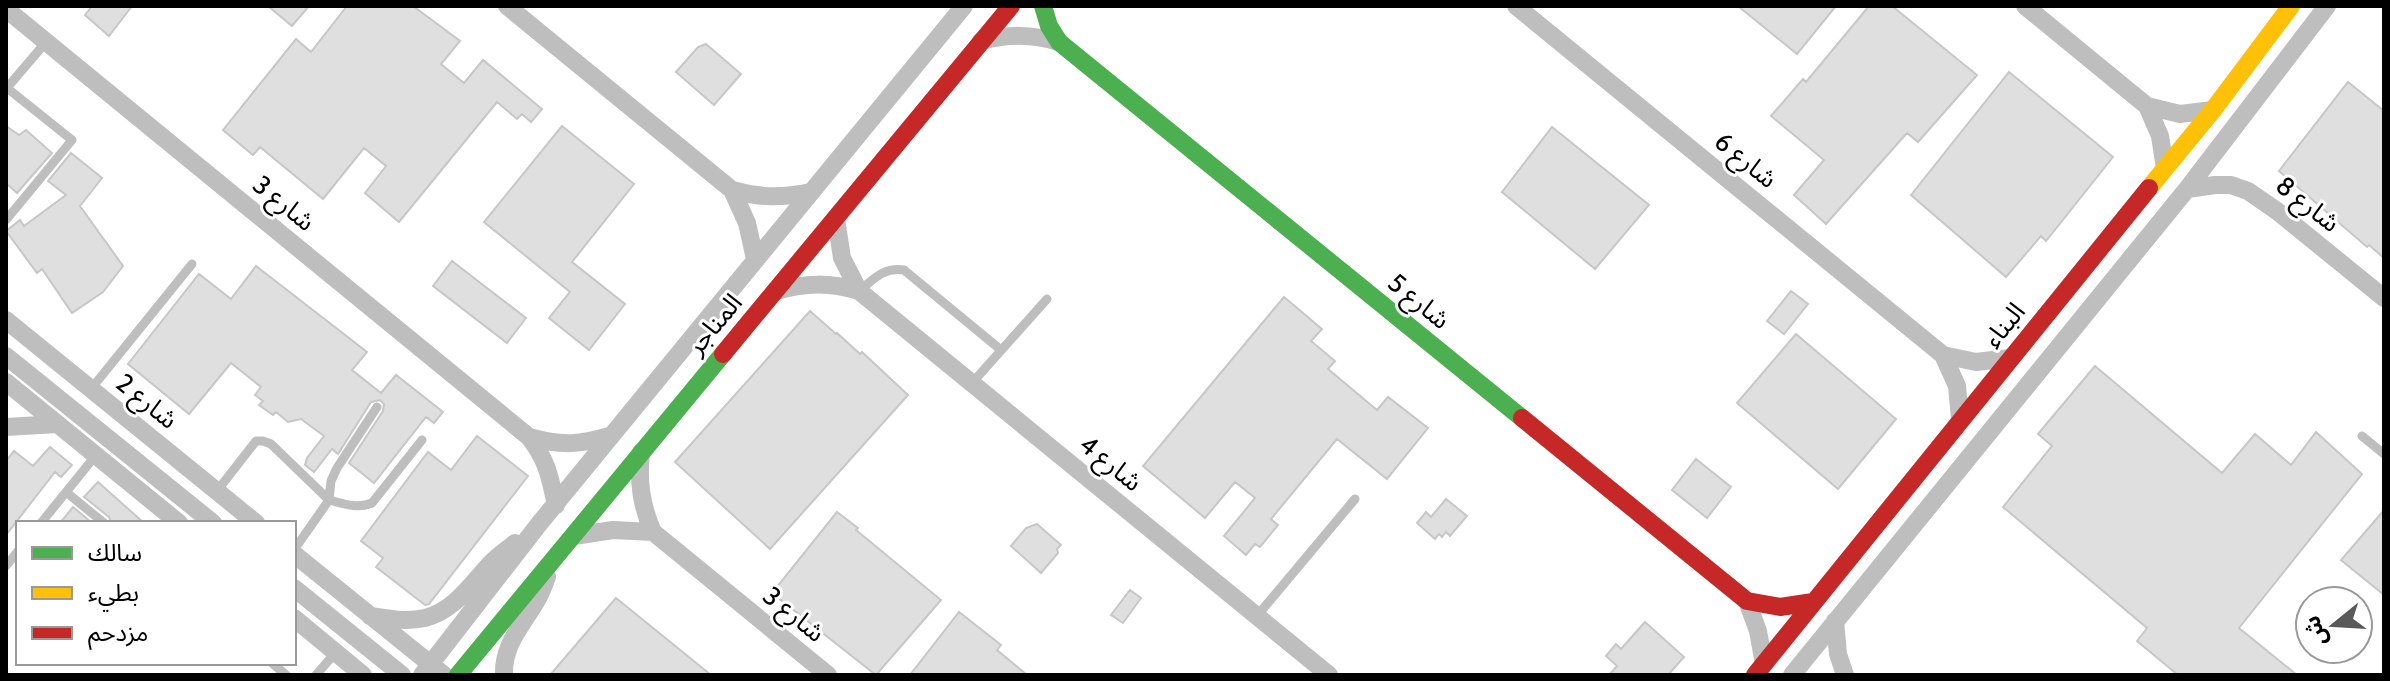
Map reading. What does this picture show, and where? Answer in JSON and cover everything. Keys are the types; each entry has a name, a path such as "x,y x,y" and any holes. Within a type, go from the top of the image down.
{"street":[{"path":"507,6 732,190 771,198 811,192"},
{"name":"المناجر","path":"458,675 1011,6"},
{"name":"شارع 5","path":"1043,6 1049,26 1059,42 1747,601"},
{"name":"شارع 6","path":"1516,6 1943,355 1957,386 1960,419"},
{"path":"2025,6 2147,106 2180,114 2213,110"},
{"name":"البناء","path":"1759,670 2213,110 2291,6"},
{"path":"1792,675 2187,189 2327,6"},
{"name":"شارع 3","path":"6,9 529,437 547,466 556,505"},
{"name":"المناجر","path":"432,671 539,524 960,9"},
{"name":"شارع 5","path":"981,41 1020,34 1059,42"},
{"path":"2147,106 2160,136 2165,168"},
{"name":"شارع 8","path":"2187,189 2231,185 2248,191 2384,298"},
{"path":"732,190 747,223 755,259"},
{"name":"شارع 4","path":"836,219 842,258 859,291"},
{"name":"شارع 4","path":"774,292 819,283 859,291 1329,675"},
{"name":"شارع 2","path":"6,320 254,521"},
{"path":"1943,355 1976,362 2010,358"},
{"name":"شارع 2","path":"6,356 211,521"},
{"path":"6,382 177,521"},
{"path":"6,427 58,424"},
{"name":"شارع 3","path":"529,437 568,445 612,435"},
{"path":"574,536 613,530 653,532 640,493 641,452"},
{"name":"المناجر","path":"370,616 411,620 428,618 443,611 461,597 494,560 539,524"},
{"name":"شارع 3","path":"653,532 828,675"},
{"path":"296,554 432,671"},
{"path":"504,675 507,649 515,631 538,599 554,561"},
{"path":"296,590 402,675"},
{"path":"1747,601 1780,607 1813,602"},
{"path":"1747,601 1758,631 1759,670"},
{"path":"296,620 363,675"},
{"path":"1835,621 1838,654 1845,675"}],"lane":[{"path":"6,220 72,140 7,89 46,42"},
{"path":"91,389 192,264"},
{"path":"859,291 880,273 891,268 904,270 1001,350"},
{"path":"972,383 1047,299"},
{"path":"296,549 329,500 331,481 337,468 377,407"},
{"path":"2362,436 2384,454"},
{"path":"217,491 256,441 263,441 271,444 329,500 364,506 372,503 422,440"},
{"path":"43,521 96,455"},
{"path":"66,492 102,521"},
{"path":"1257,616 1355,499"},
{"path":"316,675 336,652"}],"building":[{"path":"92,6 132,6 109,36 85,15"},
{"path":"268,6 309,6 292,26"},
{"path":"347,6 413,6 460,41 441,64 464,83 483,60 542,109 531,122 522,114 517,119 497,102 399,222 365,193 386,166 364,148 323,199 260,147 253,155 223,130 296,39 311,52"},
{"path":"1738,6 1836,6 1797,54"},
{"path":"1869,6 1892,6 1977,75 1918,142 1907,133 1826,224 1794,195 1824,160 1771,116 1803,79 1806,82"},
{"path":"706,44 741,74 714,105 676,72 698,47"},
{"path":"2009,72 2113,157 2046,241 2041,236 2006,277 1911,195"},
{"path":"2348,82 2384,111 2384,258 2279,171"},
{"path":"6,126 19,135 26,130 52,153 17,193 6,183"},
{"path":"562,126 634,184 572,262 625,304 589,350 549,318 570,292 484,222"},
{"path":"1552,127 1649,205 1595,269 1502,192"},
{"path":"71,153 102,178 80,206 123,266 103,292 72,313 42,269 37,273 6,231 20,220 24,226 66,195 48,181"},
{"path":"452,261 526,318 507,343 433,286"},
{"path":"256,266 367,352 352,370 381,393 396,375 443,412 434,423 426,417 374,483 349,463 383,411 384,404 380,400 371,402 338,454 332,449 314,472 305,465 324,436 301,419 288,422 276,412 273,415 259,405 263,401 255,395 261,387 231,363 189,414 128,364 199,274 231,299"},
{"path":"1791,291 1808,304 1784,334 1767,321"},
{"path":"1284,297 1322,329 1311,341 1335,361 1328,369 1377,410 1388,397 1428,428 1387,479 1337,439 1271,519 1278,525 1260,547 1255,544 1246,555 1224,536 1255,498 1235,482 1205,518 1143,466"},
{"path":"810,311 860,354 862,352 908,395 770,549 675,462"},
{"path":"1796,334 1896,419 1838,489 1737,403"},
{"path":"2095,366 2222,473 2255,434 2291,465 2316,432 2362,474 2239,628 2297,675 2178,675 2137,641 2147,628 2003,507 2052,446 2038,434"},
{"path":"477,436 528,476 429,604 425,605 376,567 383,558 361,541 428,452 451,470"},
{"path":"50,447 72,465 61,477 55,472 6,535 6,461 14,451 33,466"},
{"path":"1696,459 1731,487 1707,518 1672,490"},
{"path":"98,482 142,521 110,521 84,497"},
{"path":"1446,499 1467,516 1450,536 1446,532 1435,539 1417,523 1426,512 1431,517"},
{"path":"73,507 90,521 62,521"},
{"path":"2384,510 2384,595 2341,560"},
{"path":"837,512 941,600 876,675 772,593"},
{"path":"1037,524 1061,545 1041,573 1011,546 1026,528"},
{"path":"1130,590 1141,598 1123,623 1111,615"},
{"path":"616,598 711,675 550,675"},
{"path":"959,612 1001,645 997,650 1027,675 910,675"},
{"path":"1645,622 1684,657 1668,675 1609,675 1617,666 1606,656 1616,644 1621,649"}],"traffic: fast":[{"path":"1043,6 1049,26 1059,42 1522,418"},
{"path":"458,675 723,354"}],"traffic: slow":[{"path":"2149,188 2213,110 2291,6"}],"traffic: jam":[{"path":"723,354 1011,6"},
{"path":"1755,675 2149,188"},
{"path":"1522,418 1747,601 1780,607 1813,602"}]}
